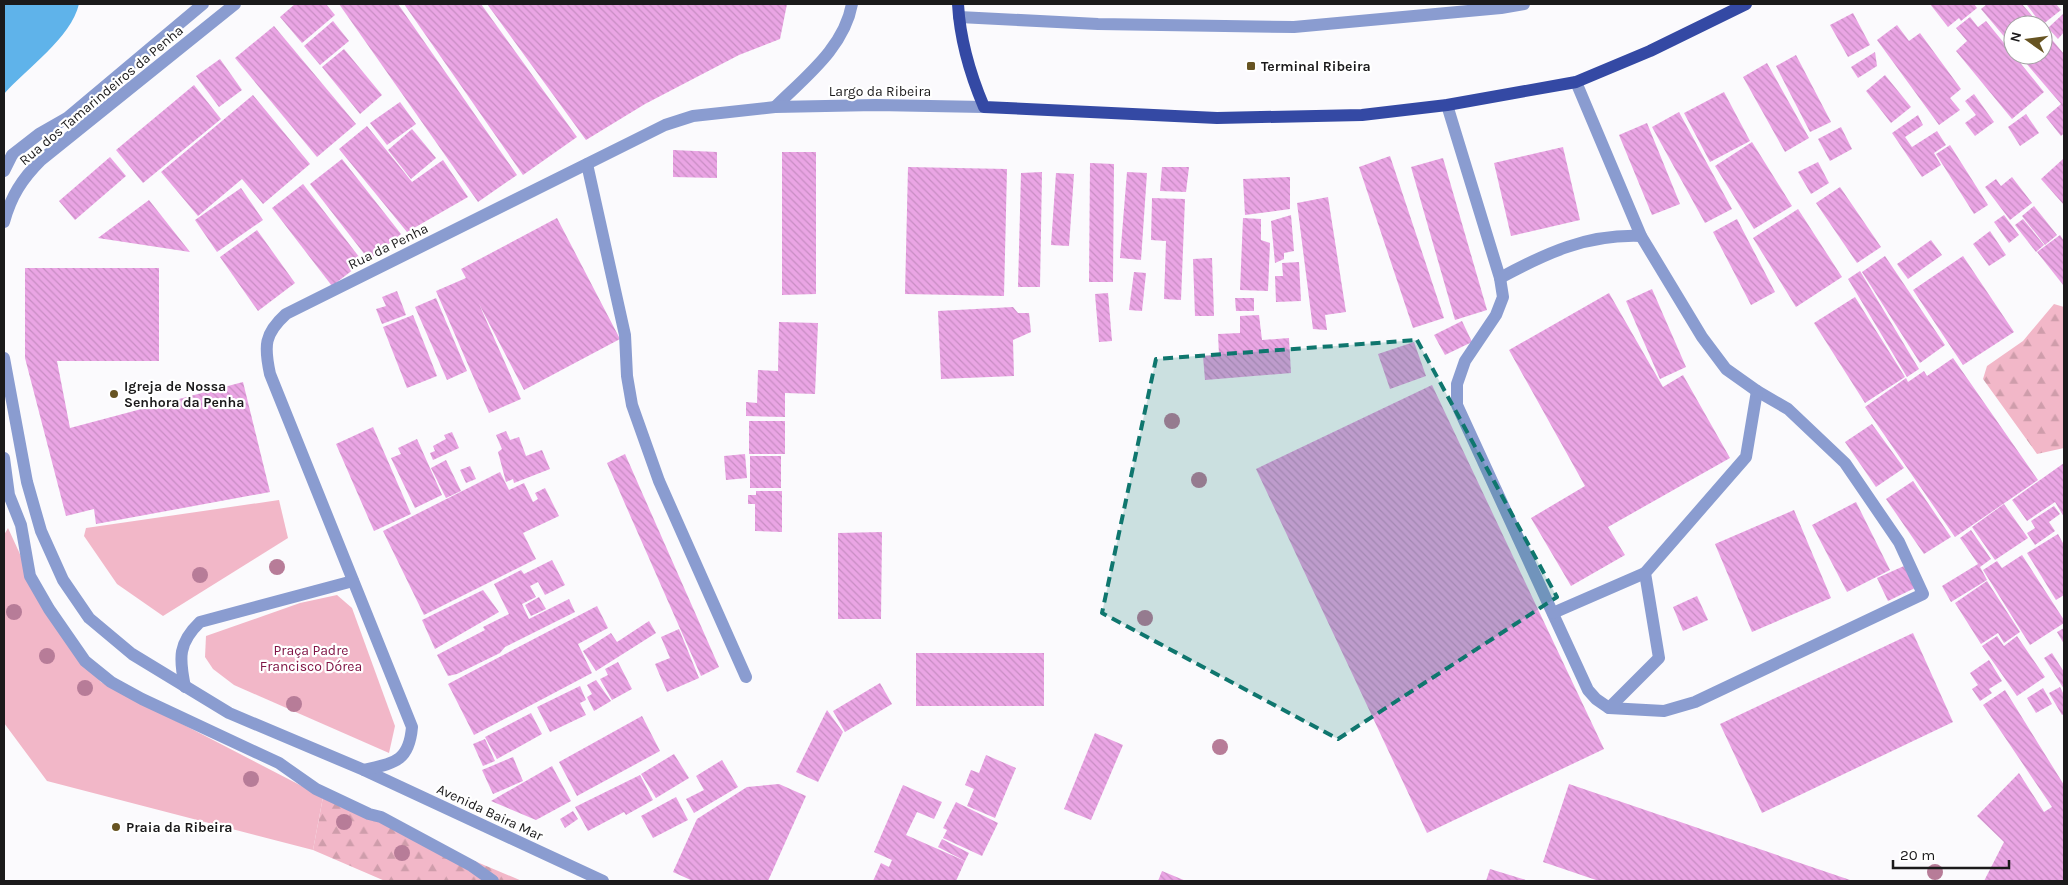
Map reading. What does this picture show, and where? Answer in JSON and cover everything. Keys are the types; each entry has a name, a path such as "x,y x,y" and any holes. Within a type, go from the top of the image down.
{"main road":[{"path":"958,4 972,79 984,107 1217,118 1362,115 1447,105 1576,82 1650,51 1746,4"}],"street":[{"path":"4,171 12,155 39,134 67,118 202,4"},
{"name":"Rua dos Tamarindeiros da Penha","path":"4,222 10,200 23,179 41,160 235,4"},
{"path":"775,107 839,40 849,21 852,4"},
{"path":"959,17 1098,24 1294,28 1501,8 1524,4"},
{"path":"1447,105 1500,278 1503,297 1496,315 1465,361 1457,384 1457,405 1588,690 1596,700 1609,708 1664,711 1695,702 1923,594 1900,542 1845,463 1788,409 1757,391 1726,369 1714,353 1641,236 1576,82"},
{"name":"Largo da Ribeira","path":"775,107 876,105 984,107"},
{"name":"Rua da Penha","path":"353,581 270,374 266,356 267,339 275,324 286,314 665,126 693,116 775,107"},
{"path":"587,164 625,335 627,376 632,405 659,481 746,677"},
{"path":"1500,278 1541,256 1572,244 1616,235 1641,236"},
{"path":"4,358 27,482 41,531 63,580 89,618 132,654 185,687 229,713 364,770 400,760 407,750 412,727 353,581 200,622 189,633 182,648 181,665 185,687"},
{"path":"1552,613 1645,573 1746,457 1757,391"},
{"path":"4,458 8,495 21,525 30,576 49,609 85,661 112,682 135,695 246,750 279,763 316,789 388,821 472,866 493,881"},
{"path":"1609,708 1659,658 1645,573"},
{"name":"Avenida Baira Mar","path":"364,770 603,881"}],"highlighted area":[{"path":"1417,340 1557,597 1338,739 1102,613 1156,359"}],"green space":[{"path":"2054,304 2064,307 2064,448 2037,454 1983,379 1987,366 2023,341"},
{"path":"279,500 288,538 163,616 117,584 84,536 86,528"},
{"path":"8,528 47,613 101,682 323,797 313,850 47,781 4,723 4,535"},
{"name":"Praça Padre Francisco Dórea","path":"337,595 352,608 395,726 389,753 234,685 213,669 205,657 206,636 300,603"},
{"path":"323,797 522,881 385,881 313,850"}],"water":[{"path":"4,4 79,4 74,17 58,41 4,94"}],"building":[{"path":"295,4 326,4 335,15 302,43 280,17"},
{"path":"339,4 398,4 517,175 478,202"},
{"path":"404,4 481,4 577,137 523,175"},
{"path":"487,4 787,4 780,39 739,55 645,104 586,140"},
{"path":"1930,4 1974,4 1977,8 1961,21 1959,18 1948,27"},
{"path":"1987,4 2022,4 2031,15 2003,15 2003,35 1981,9"},
{"path":"2056,4 2061,10 2053,16 2034,15 2027,5"},
{"path":"1853,13 1870,45 1848,57 1830,25"},
{"path":"2064,13 2064,32 2058,39 2053,34 2053,23"},
{"path":"1970,17 1978,27 1986,21 2003,42 2003,65 2022,65 2044,92 2012,119 1956,51 1967,41 1956,28"},
{"path":"333,21 349,41 320,65 304,46"},
{"path":"1897,25 1909,41 1920,33 1961,89 1950,98 1960,110 1939,125 1877,40"},
{"path":"274,26 356,124 317,157 235,58"},
{"path":"2053,41 2064,54 2064,133 2061,136 2046,117 2061,104 2028,65 2053,65"},
{"path":"344,49 382,95 360,114 322,67"},
{"path":"1875,52 1877,66 1858,78 1851,67"},
{"path":"1796,55 1831,122 1810,132 1776,66"},
{"path":"220,59 242,90 219,107 196,76"},
{"path":"1767,63 1809,138 1785,152 1743,77"},
{"path":"1885,75 1911,107 1891,123 1866,91"},
{"path":"194,85 221,119 143,183 116,150"},
{"path":"1724,92 1750,141 1710,162 1684,113"},
{"path":"1974,94 1994,122 1975,136 1965,123 1976,115 1965,101"},
{"path":"253,95 310,164 263,204 242,179 198,216 161,172"},
{"path":"400,102 416,124 387,145 370,123"},
{"path":"1679,112 1732,209 1705,223 1652,127"},
{"path":"2026,114 2039,133 2020,146 2008,127"},
{"path":"1918,115 1923,125 1905,137 1912,147 1937,131 1946,145 1934,153 1941,165 1922,177 1892,133"},
{"path":"1647,123 1680,204 1652,215 1619,135"},
{"path":"367,126 412,182 443,160 468,197 407,232 339,149"},
{"path":"1841,127 1852,149 1830,161 1818,139"},
{"path":"412,129 436,158 411,179 388,150"},
{"path":"1752,142 1792,206 1754,229 1715,166"},
{"path":"1950,145 1988,205 1974,214 1936,154"},
{"path":"1563,147 1580,220 1511,236 1494,163"},
{"path":"673,150 717,152 717,178 673,177"},
{"path":"782,152 816,152 816,294 782,295"},
{"path":"1390,156 1444,318 1413,328 1359,167"},
{"path":"110,157 126,176 75,220 59,201"},
{"path":"1443,158 1487,310 1455,320 1411,167"},
{"path":"342,159 401,234 369,260 310,184"},
{"path":"2063,159 2064,161 2064,205 2041,179"},
{"path":"1818,162 1829,183 1811,194 1798,172"},
{"path":"1090,163 1114,164 1113,282 1089,282"},
{"path":"908,167 1007,169 1004,296 905,294"},
{"path":"1162,167 1189,167 1186,192 1160,191"},
{"path":"1042,172 1040,287 1018,287 1021,173"},
{"path":"1127,172 1147,173 1141,260 1120,258"},
{"path":"1056,173 1074,174 1069,246 1051,245"},
{"path":"1290,177 1290,209 1245,215 1243,179"},
{"path":"2012,177 2032,203 2010,220 1985,187 1996,179 2001,186"},
{"path":"303,184 363,262 332,286 272,208"},
{"path":"1840,187 1881,247 1857,263 1816,203"},
{"path":"241,188 263,220 217,252 195,220"},
{"path":"1328,197 1346,312 1325,315 1327,330 1313,329 1297,203"},
{"path":"1152,198 1185,199 1181,300 1164,299 1166,241 1151,240"},
{"path":"149,200 190,252 98,238"},
{"path":"2034,206 2057,235 2045,245 2022,216"},
{"path":"1798,209 1842,277 1796,307 1753,238"},
{"path":"1291,215 1294,251 1284,253 1284,259 1275,263 1271,221"},
{"path":"2004,215 2019,235 2009,243 1994,222"},
{"path":"557,218 620,339 524,390 479,304 521,399 489,413 436,291 466,278 461,269"},
{"path":"1243,218 1261,219 1261,240 1270,243 1268,291 1240,290"},
{"path":"1737,219 1775,292 1751,305 1713,232"},
{"path":"2023,219 2044,245 2036,252 2015,225"},
{"path":"257,230 295,283 258,311 220,257"},
{"path":"1990,231 2006,255 1989,266 1973,244"},
{"path":"2060,235 2064,241 2064,286 2037,252"},
{"path":"1931,240 1942,255 1908,279 1897,264"},
{"path":"1885,256 1945,345 1920,363 1862,272"},
{"path":"1963,256 2014,332 1963,365 1913,290"},
{"path":"1212,258 1214,316 1195,316 1193,259"},
{"path":"1299,262 1301,301 1276,302 1275,276 1283,276 1282,263"},
{"name":"Igreja de Nossa Senhora da Penha","path":"25,268 159,268 159,361 57,361 70,428 243,382 270,492 96,524 94,509 66,516 25,358"},
{"path":"1860,271 1919,369 1907,377 1848,279"},
{"path":"1134,272 1146,273 1142,311 1129,310"},
{"path":"1652,289 1686,367 1660,379 1626,301"},
{"path":"397,291 406,315 382,324 376,309 386,306 382,297"},
{"path":"1108,293 1112,341 1099,342 1095,294"},
{"path":"1609,293 1663,387 1683,375 1730,458 1608,527 1625,555 1571,586 1531,518 1585,486 1509,350"},
{"path":"1855,297 1905,377 1865,403 1814,323"},
{"path":"436,298 467,371 447,380 415,307"},
{"path":"1235,298 1254,298 1254,311 1236,311"},
{"path":"1013,307 1018,313 1029,313 1031,332 1013,340 1014,376 941,379 938,311"},
{"path":"413,315 437,376 407,388 383,327"},
{"path":"1259,315 1262,340 1289,338 1291,373 1205,380 1203,356 1219,355 1218,334 1240,333 1240,316"},
{"path":"1462,321 1472,342 1445,355 1434,335"},
{"path":"779,322 818,323 815,394 785,393 785,417 746,416 746,402 757,403 758,370 778,371"},
{"path":"1414,342 1426,376 1390,389 1378,354"},
{"path":"1953,358 2038,480 1955,537 1865,407 1906,378 1908,382 1924,371 1927,376"},
{"path":"1432,385 1604,749 1427,833 1256,469"},
{"path":"749,421 785,421 785,454 749,454"},
{"path":"1872,424 1904,468 1876,487 1845,442"},
{"path":"373,427 411,514 374,531 336,444"},
{"path":"506,431 510,440 519,437 526,456 542,450 550,469 514,483 513,479 506,482 498,452 502,449 496,435"},
{"path":"452,432 459,448 433,460 430,453 435,451 433,446 446,439 444,435"},
{"path":"417,439 442,495 415,508 391,458 401,454 398,448"},
{"path":"625,454 719,667 701,676 607,463"},
{"path":"745,454 747,478 726,480 724,456"},
{"path":"750,456 781,456 781,488 750,488"},
{"path":"446,460 461,491 446,498 431,468"},
{"path":"2064,463 2064,517 2055,502 2027,521 2012,500"},
{"path":"470,466 476,479 466,483 460,470"},
{"path":"500,472 509,490 524,483 533,502 538,499 535,493 545,488 559,516 523,533 536,559 424,615 383,531"},
{"path":"1913,481 1951,537 1924,554 1886,499"},
{"path":"756,491 782,491 782,532 755,531 755,504 748,504 748,495 756,495"},
{"path":"1856,502 1890,570 1847,592 1812,525"},
{"path":"2004,504 2028,538 1995,560 1972,527"},
{"path":"2054,506 2060,514 2049,522 2055,531 2035,545 2027,533 2035,528 2031,521"},
{"path":"1794,510 1831,598 1752,632 1715,544"},
{"path":"1971,530 1991,559 1980,567 1987,580 1951,602 1942,586 1978,564 1960,538"},
{"path":"882,532 881,619 838,619 838,533"},
{"path":"2058,534 2064,545 2064,595 2056,600 2027,553"},
{"path":"2022,555 2064,620 2064,623 2030,645 1983,570 1997,561 2002,568"},
{"path":"552,560 565,585 545,595 538,582 530,586 536,597 522,604 529,619 569,599 575,612 505,647 500,653 457,674 448,676 437,655 485,630 483,627 509,614 494,584 521,570 524,574"},
{"path":"1904,566 1915,588 1888,601 1877,578"},
{"path":"1987,581 2020,632 2004,643 1998,633 1981,644 1955,603"},
{"path":"483,590 499,612 435,649 422,620"},
{"path":"1697,596 1708,620 1683,631 1673,607"},
{"path":"539,597 546,609 531,616 525,605"},
{"path":"597,606 608,628 578,644 592,673 474,735 448,684"},
{"path":"649,621 656,633 596,671 583,651 611,633 617,642"},
{"path":"2064,628 2064,644 2057,632"},
{"path":"679,629 699,678 667,692 655,664 670,658 661,637"},
{"path":"1913,633 1953,722 1762,813 1720,724"},
{"path":"1997,636 2004,646 2017,636 2045,677 2017,696 1982,646"},
{"path":"916,653 1044,653 1044,706 916,706"},
{"path":"2052,653 2064,672 2064,689 2044,658"},
{"path":"1989,660 2002,681 1989,689 1992,693 1980,701 1972,689 1978,685 1970,673"},
{"path":"618,662 632,689 612,700 600,679 608,675 605,669"},
{"path":"596,680 611,701 594,711 587,697 592,694 587,685"},
{"path":"880,683 892,704 845,732 833,711"},
{"path":"580,686 586,700 580,703 586,715 550,732 537,707"},
{"path":"2060,687 2064,695 2064,714 2062,715 2049,693"},
{"path":"2043,688 2052,704 2036,713 2027,698"},
{"path":"2005,690 2064,785 2064,881 1984,881 2004,842 1977,816 2019,773 2044,812 2052,807 1983,705"},
{"path":"827,710 843,732 818,782 796,772"},
{"path":"531,713 542,734 497,759 485,737"},
{"path":"642,716 660,751 577,796 559,762"},
{"path":"1095,733 1123,745 1091,820 1064,809"},
{"path":"485,739 495,761 483,766 473,744"},
{"path":"674,754 689,778 656,798 641,774"},
{"path":"986,755 1016,768 995,818 967,806 974,789 965,785 971,770 979,773"},
{"path":"513,757 523,781 493,794 482,770"},
{"path":"722,760 738,787 694,813 686,799 704,790 696,776"},
{"path":"552,766 571,801 536,820 491,801"},
{"path":"640,775 653,800 626,815 624,812 588,831 575,807"},
{"path":"779,784 806,796 768,881 693,881 673,872 697,819 747,787"},
{"path":"1569,784 1853,881 1599,881 1543,862"},
{"path":"903,785 942,802 934,819 917,812 906,835 965,861 956,881 873,881 881,863 889,867 892,860 874,852"},
{"path":"676,797 688,820 653,838 641,816"},
{"path":"956,802 998,823 982,856 943,838 947,830 943,828"},
{"path":"573,811 578,819 565,828 560,819"},
{"path":"942,839 969,853 965,861 938,847"},
{"path":"1490,869 1529,881 1486,881"},
{"path":"1162,871 1186,881 1158,881"}],"place":[{"name":"Terminal Ribeira","path":"1251,66"},
{"name":"Igreja de Nossa Senhora da Penha","path":"114,394"},
{"name":"Praia da Ribeira","path":"116,827"}]}
